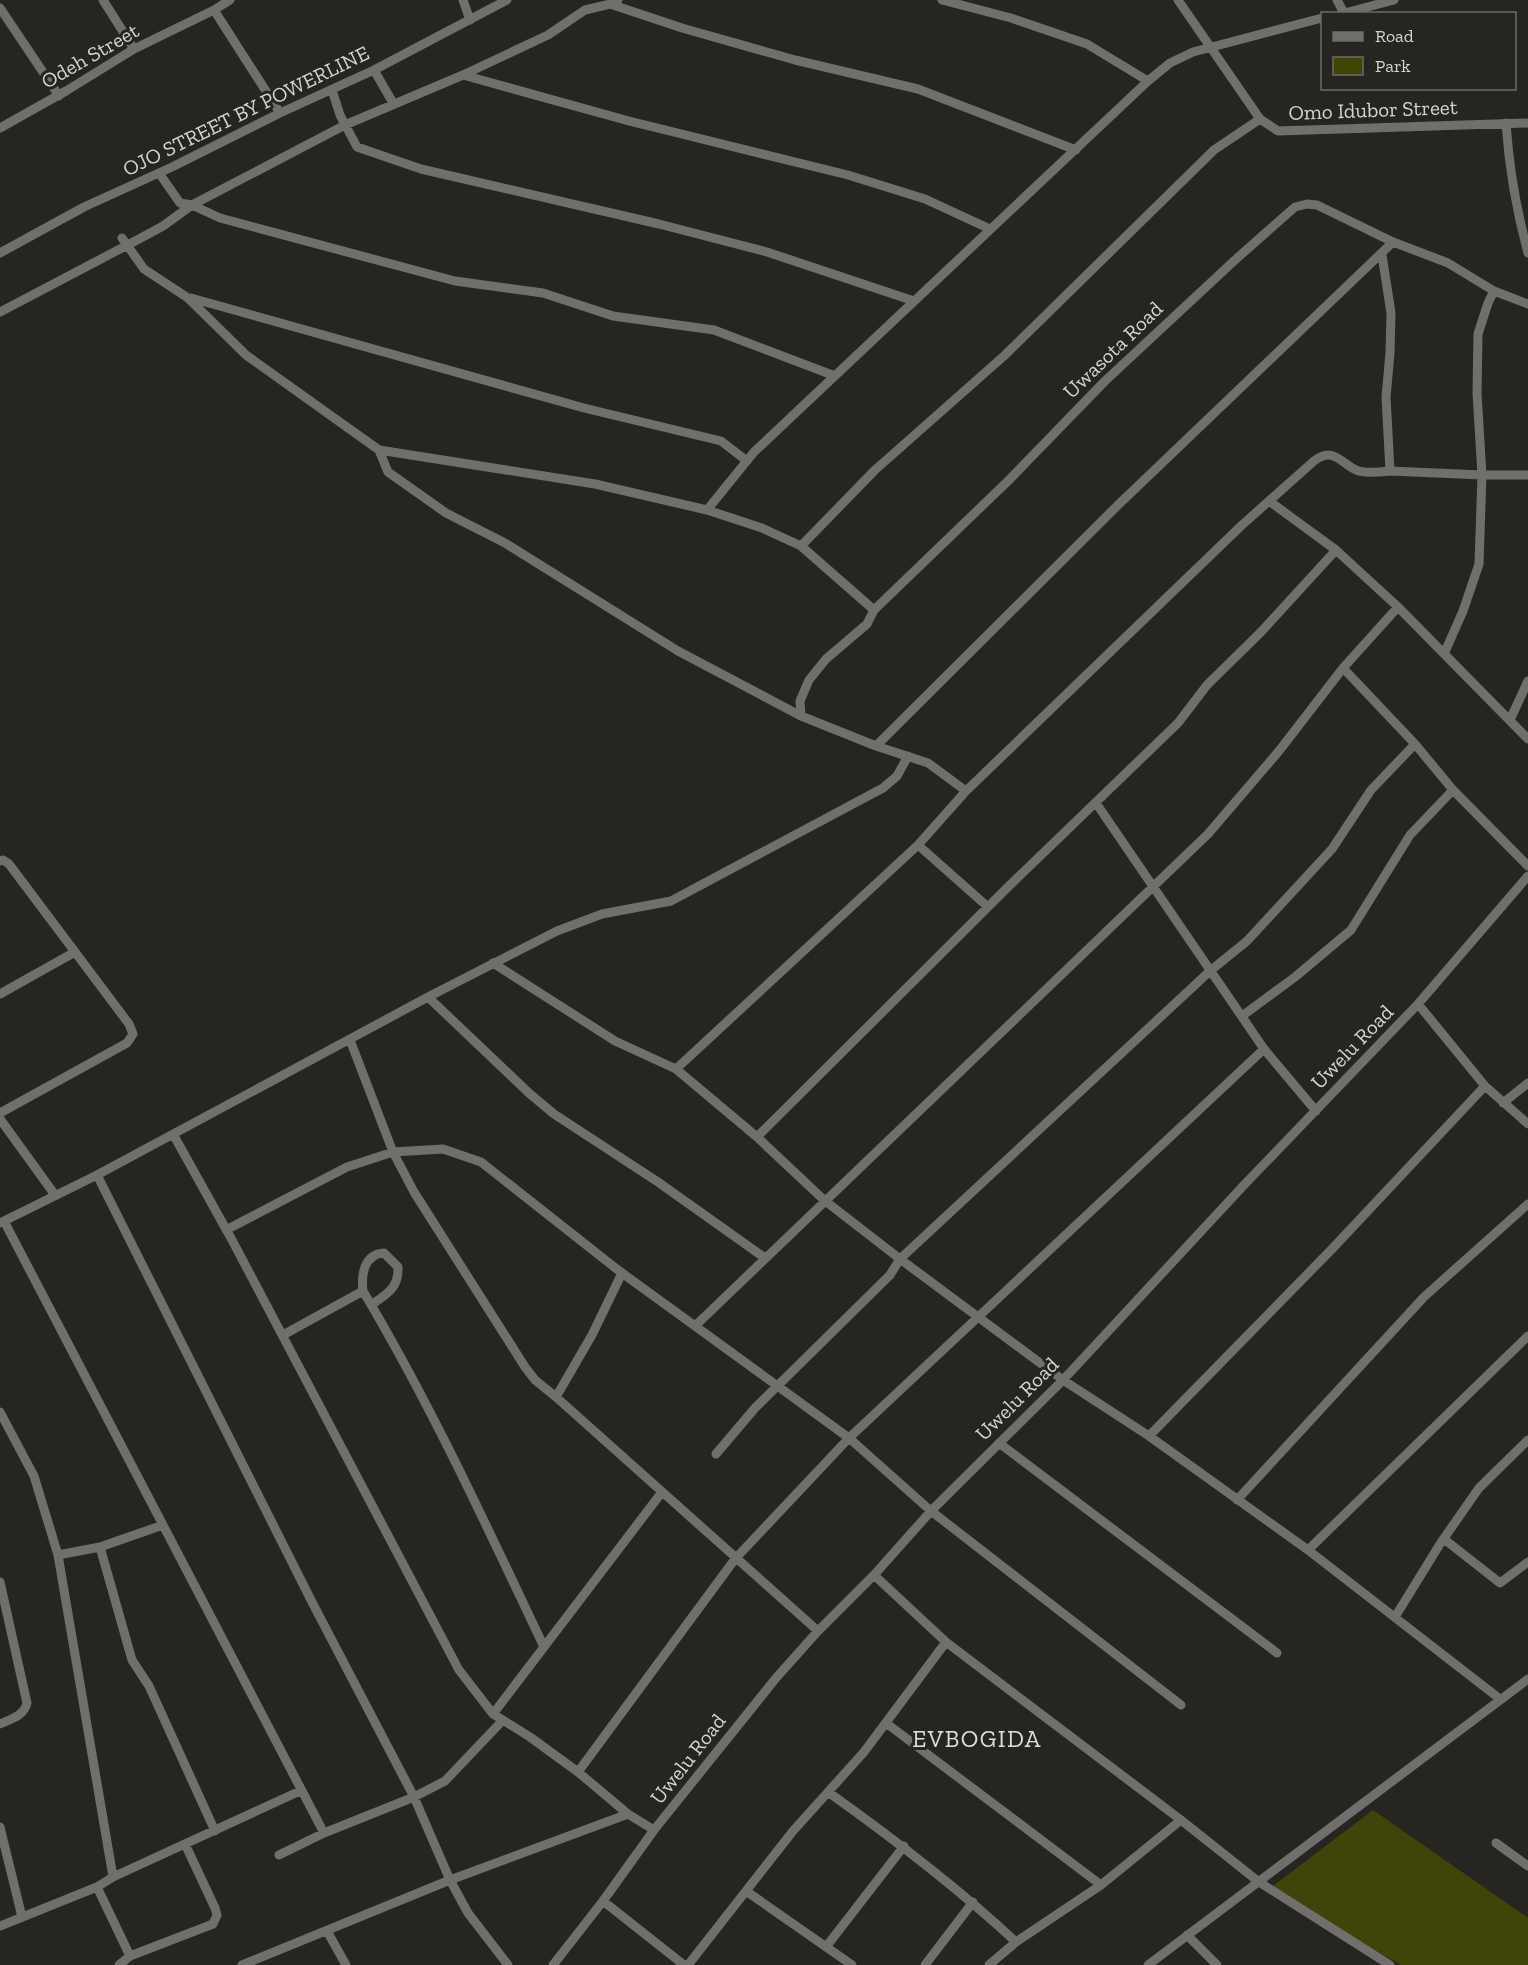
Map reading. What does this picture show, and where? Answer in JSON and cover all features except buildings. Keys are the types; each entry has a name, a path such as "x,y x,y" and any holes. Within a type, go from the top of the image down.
{"street":[{"path":"104,0 134,49"},
{"name":"Odeh Street","path":"0,128 59,96 134,49 230,0"},
{"path":"464,0 470,20"},
{"name":"OJO STREET BY POWERLINE","path":"0,253 84,207 374,70 507,0"},
{"path":"942,0 1011,18 1087,44 1148,81"},
{"name":"Omo Idubor Street","path":"1178,0 1260,119 1278,131 1528,123"},
{"path":"1346,12 1394,0"},
{"path":"0,312 124,242 163,226 192,205 345,125 463,75 548,35 585,10 614,2 682,28 784,57 918,89 1076,150"},
{"path":"0,9 59,96"},
{"path":"214,10 279,113"},
{"path":"707,510 747,461 835,376 1148,81 1170,63 1211,46 1321,18"},
{"path":"374,70 393,103"},
{"path":"463,75 628,121 848,175 924,199 990,230"},
{"path":"332,90 345,125 357,147 421,169 659,224 767,252 914,301"},
{"path":"801,546 875,470 1005,355 1214,150 1260,119"},
{"path":"1506,123 1510,171 1517,213 1528,253"},
{"path":"159,173 180,203 192,205 220,218 455,281 543,293 613,316 714,330 835,376"},
{"name":"Uwasota Road","path":"801,716 800,701 809,680 826,659 867,624 874,610 1009,480 1105,381 1295,207 1307,204 1317,205 1393,242 1448,263 1494,291 1528,304"},
{"path":"124,242 144,269 188,298 246,355 379,450 595,484 707,510 762,528 801,546 874,610"},
{"path":"876,746 1118,506 1393,242"},
{"path":"1382,255 1391,313 1386,397 1390,471"},
{"path":"1444,654 1463,611 1479,564 1482,475 1477,393 1478,334 1494,291"},
{"path":"188,298 584,408 721,441 747,461"},
{"path":"379,450 388,472 446,513 505,543 678,651 801,716 876,746 928,763 966,791"},
{"path":"676,1069 918,844 966,791 1269,501 1318,458 1327,455 1339,458 1358,471 1528,475"},
{"path":"1269,501 1336,550 1398,607 1528,739"},
{"path":"757,1137 988,907 1178,723 1207,685 1261,632 1336,550"},
{"path":"695,1326 1208,834 1279,751 1343,668 1398,607"},
{"path":"1343,668 1415,744 1453,790 1528,866"},
{"path":"1510,720 1528,681"},
{"path":"716,1454 777,1385 890,1275 900,1259 1210,971 1247,940 1332,849 1371,790 1415,744"},
{"path":"324,1833 2,1222 97,1175 428,997 557,931 603,915 671,901 883,788 897,776 908,756"},
{"path":"1242,1016 1295,977 1351,930 1410,835 1453,790"},
{"path":"1096,803 1264,1049 1316,1111"},
{"path":"918,844 988,907"},
{"path":"0,861 3,860 9,864 129,1024 133,1034 127,1043 0,1113"},
{"name":"Uwelu Road","path":"553,1965 654,1830 776,1678 818,1631 874,1575 931,1510 1063,1380 1244,1185 1418,1004 1528,876"},
{"path":"0,994 75,952"},
{"path":"493,963 615,1041 676,1069 757,1137 824,1200 900,1259 1063,1380 1149,1436 1308,1550 1500,1699"},
{"path":"428,997 554,1114 658,1182 765,1258"},
{"path":"1418,1004 1485,1086 1528,1124"},
{"path":"350,1040 393,1152 414,1192 525,1368 535,1380 818,1631"},
{"path":"578,1772 735,1559 849,1438 1264,1049"},
{"path":"1503,1103 1528,1083"},
{"path":"1149,1436 1332,1249 1485,1086"},
{"path":"0,1119 55,1195"},
{"path":"173,1134 283,1335 459,1670 493,1714 530,1737 578,1772 628,1814 654,1830"},
{"path":"226,1230 347,1167 393,1152 443,1149 481,1162 622,1273 849,1438 931,1510 1181,1705"},
{"path":"97,1175 313,1604 414,1797 450,1880 468,1913 508,1965"},
{"path":"1237,1500 1424,1297 1528,1204"},
{"path":"372,1305 395,1286 399,1278 398,1268 384,1253 376,1254 369,1259 363,1271 363,1291 434,1418 544,1647"},
{"path":"556,1397 592,1335 622,1273"},
{"path":"283,1335 363,1291"},
{"path":"1308,1550 1528,1336"},
{"path":"0,1412 33,1476 58,1555 113,1877"},
{"path":"1395,1617 1479,1488 1528,1440"},
{"path":"999,1443 1276,1653"},
{"path":"493,1714 662,1492"},
{"path":"58,1555 100,1546 163,1525"},
{"path":"1444,1539 1500,1583 1528,1562"},
{"path":"100,1546 132,1660 149,1686 214,1831"},
{"path":"874,1575 946,1642 1259,1882 1390,1965"},
{"path":"0,1582 27,1703 26,1710 0,1724"},
{"path":"603,1901 686,1965 793,1831 864,1752 946,1642"},
{"path":"1148,1965 1528,1679"},
{"path":"279,1855 324,1833 414,1797 445,1781 503,1720"},
{"path":"886,1723 1101,1885"},
{"path":"0,1926 97,1887 113,1877 300,1791"},
{"path":"828,1792 904,1846 973,1902 1016,1942"},
{"path":"242,1965 450,1880 628,1814"},
{"path":"989,1965 1016,1942 1101,1885 1181,1820"},
{"path":"0,1827 22,1917"},
{"path":"1496,1843 1528,1866"},
{"path":"119,1965 130,1956 213,1924 217,1915 185,1844"},
{"path":"826,1947 904,1846"},
{"path":"97,1887 130,1956"},
{"path":"746,1891 852,1965"},
{"path":"925,1965 973,1902"},
{"path":"327,1931 346,1965"},
{"path":"1187,1935 1217,1965"}],"green space":[{"path":"1373,1810 1528,1918 1528,1965 1401,1965 1269,1889"}],"district":[{"name":"EVBOGIDA","path":"977,1739"}]}
